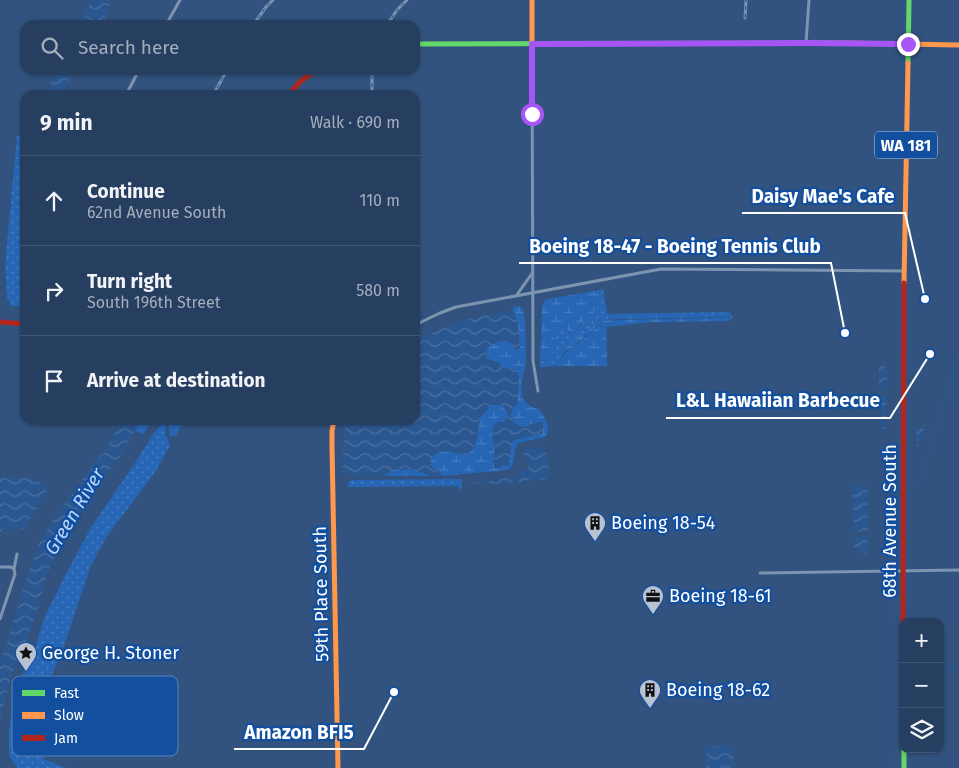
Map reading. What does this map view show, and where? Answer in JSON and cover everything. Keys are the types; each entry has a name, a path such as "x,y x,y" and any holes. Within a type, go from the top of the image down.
{"main road":[{"path":"532,0 532,44"},
{"name":"68th Avenue South","path":"903,618 904,271 909,0"},
{"path":"420,44 959,44"},
{"path":"292,90 308,75"},
{"path":"0,322 20,324"},
{"name":"59th Place South","path":"333,425 338,768"},
{"path":"904,753 904,768"}],"street":[{"path":"169,20 180,0"},
{"path":"806,43 810,0"},
{"path":"532,44 533,361 538,390"},
{"path":"129,90 136,75"},
{"path":"420,323 456,307 661,269 904,271"},
{"path":"516,296 533,272"},
{"path":"0,619 15,574 17,554"},
{"path":"0,567 14,569"},
{"path":"760,573 959,570"}],"green space":[{"path":"20,135 20,306 11,306 7,296 5,266 17,136"},
{"path":"603,289 607,313 609,314 728,312 731,314 605,318 560,353 558,366 540,367 540,361 547,360 553,352 556,333 561,323 573,335 600,304 599,290"},
{"path":"599,290 600,304 588,319 582,322 573,335 561,323 557,329 552,356 540,361 542,306 545,300"},
{"path":"517,306 523,309 525,328 526,368 523,373 522,393 528,405 539,409 548,426 547,433 545,437 518,443 513,464 508,470 443,476 432,466 432,458 438,453 443,452 466,455 477,440 479,419 491,405 502,406 509,414 505,422 492,430 495,468 512,442 532,425 519,426 510,416 518,401 519,377 486,359 485,355 486,348 499,341 508,341 515,349 515,313 512,310"},
{"path":"729,313 732,318 728,321 652,322 606,327 607,366 558,366 560,353 602,318"},
{"path":"138,425 149,425 144,434 135,431"},
{"path":"161,425 165,425 166,436 170,445 156,471 107,536 91,565 62,652 51,676 22,676 26,666 32,663 46,614 90,529 153,434"},
{"path":"169,425 181,425 177,435 170,437"},
{"path":"413,469 430,476 383,476 393,470"},
{"path":"462,479 462,489 459,489 458,486 348,487 348,482 352,480"},
{"path":"12,714 12,756 43,756 46,760 66,768 18,768 9,756 9,731"}],"water":[{"path":"91,0 111,0 105,20 83,20"},
{"path":"55,75 73,75 63,90 47,90"},
{"path":"512,310 515,314 518,323 520,348 518,350 515,349 508,341 499,341 487,348 486,358 500,363 503,368 516,369 518,372 518,403 515,405 510,416 520,427 543,423 543,433 512,442 509,465 495,468 493,426 498,422 505,422 509,414 502,406 491,405 479,419 475,444 470,452 466,455 443,452 438,453 432,458 432,466 443,476 430,476 413,469 393,470 383,476 355,476 342,472 346,425 420,425 420,338 459,321"},
{"path":"880,366 886,366 888,369 887,387 884,387 884,390 879,388"},
{"path":"881,395 886,395 886,429 881,429"},
{"name":"Green River","path":"120,425 137,425 117,461 72,521 58,548 47,575 27,640 13,671 0,720 0,664 37,547 50,524 106,448"},
{"path":"917,427 924,429 917,449 916,429"},
{"path":"542,447 548,460 549,476 546,479 486,484 470,483 517,476 522,469 527,470 529,465 522,451"},
{"path":"0,478 36,480 47,486 47,492 24,529 16,531 5,528 1,530 5,533 0,533"},
{"path":"866,485 868,487 868,531 854,532 852,488 854,486"},
{"path":"854,537 868,537 869,554 858,553 857,549 854,548"},
{"path":"706,746 733,746 734,768 706,768"}],"waterway":[{"path":"560,362 563,354 604,320 730,317"},
{"path":"918,487 959,353"},
{"path":"889,559 890,486"},
{"path":"889,768 890,584"},
{"path":"944,662 959,672"}],"railway":[{"path":"257,20 273,0"},
{"path":"390,20 407,0"},
{"path":"745,18 746,0"},
{"path":"216,90 224,75"},
{"path":"372,75 372,90"}],"traffic: fast":[{"path":"908,63 909,0"},
{"path":"420,44 842,43"},
{"path":"904,753 904,768"}],"traffic: slow":[{"path":"532,0 532,44"},
{"path":"842,43 959,45"},
{"path":"904,283 908,63"},
{"path":"333,425 338,768"}],"traffic: jam":[{"path":"293,90 309,75"},
{"path":"903,618 904,283"},
{"path":"0,322 20,324"}],"place":[{"name":"Daisy Mae's Cafe","path":"925,299"},
{"name":"Boeing 18-47 - Boeing Tennis Club","path":"845,333"},
{"name":"L&L Hawaiian Barbecue","path":"930,354"},
{"name":"Boeing 18-54","path":"595,542"},
{"name":"Boeing 18-61","path":"653,615"},
{"name":"George H. Stoner","path":"26,672"},
{"name":"Amazon BFI5","path":"394,692"},
{"name":"Boeing 18-62","path":"650,709"}],"route":[{"path":"532,114 532,44 908,44"}]}
